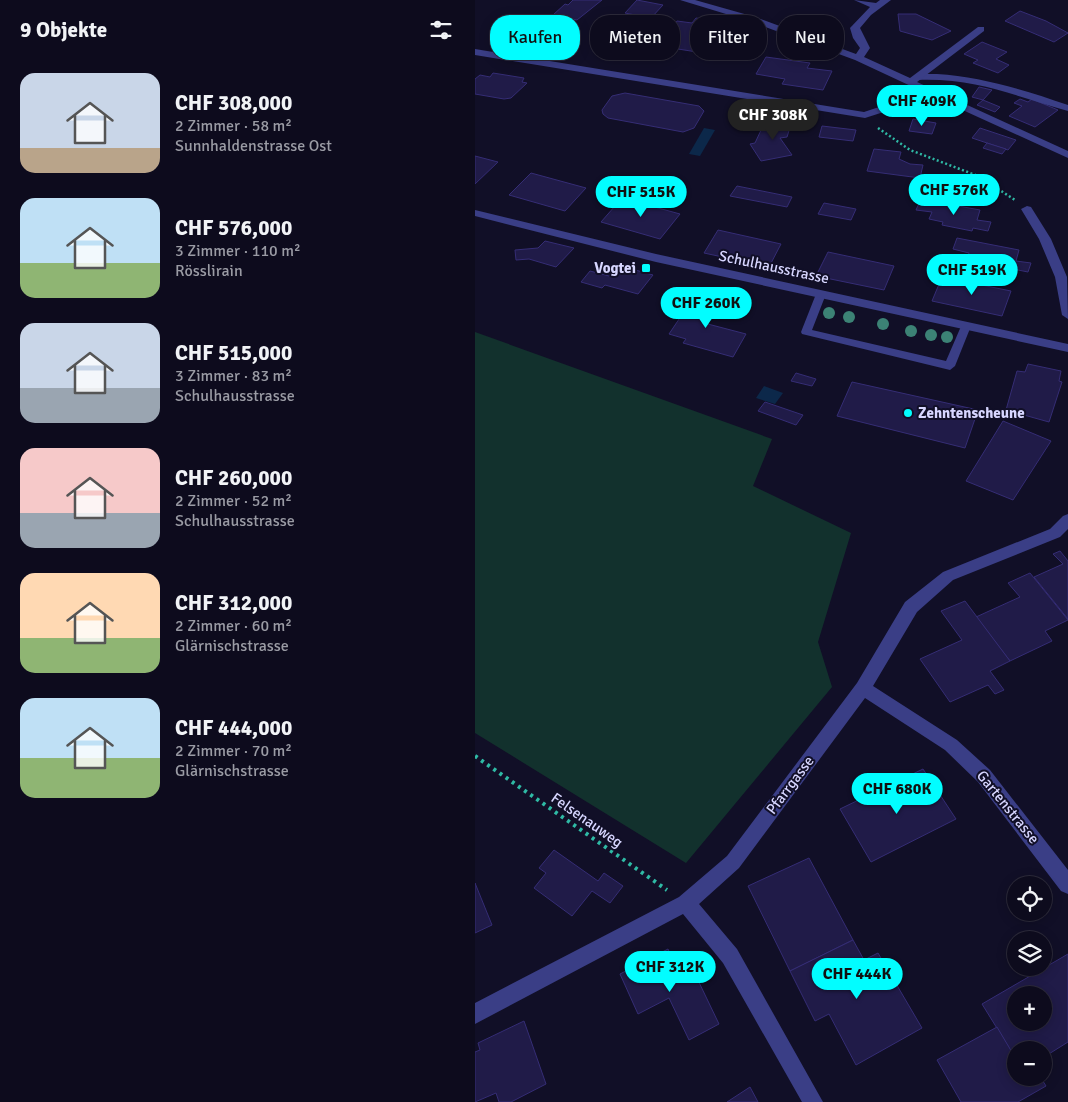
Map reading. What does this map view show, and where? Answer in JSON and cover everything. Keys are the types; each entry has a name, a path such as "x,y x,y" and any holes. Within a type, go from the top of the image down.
{"street":[{"path":"685,0 751,19 915,79 924,87 1029,139 1068,155"},
{"path":"859,0 877,6"},
{"path":"858,58 865,48 858,38 855,28 877,6 886,0"},
{"path":"915,79 981,29"},
{"path":"475,52 865,115 886,108 924,87"},
{"path":"1027,209 1045,239 1061,277 1068,316"},
{"name":"Schulhausstrasse","path":"475,213 656,258 1068,348"},
{"name":"Pfarrgasse","path":"475,1014 686,903 733,862 863,688 911,607 948,576 1055,533 1068,520"},
{"name":"Gartenstrasse","path":"863,688 951,745 984,776 1068,885"},
{"path":"686,903 730,956 813,1102"}],"lane":[{"path":"915,79 939,76 971,81 1068,108"},
{"path":"821,294 805,332 951,366 966,326"}],"path":[{"path":"865,115 884,134 909,149 973,174 997,186 1027,209"},
{"name":"Felsenauweg","path":"475,756 686,903"}],"green space":[{"path":"475,332 772,439 753,486 851,533 818,642 832,687 686,863 475,733"}],"water":[{"path":"704,128 715,130 700,156 689,154"},
{"path":"764,386 783,393 775,404 756,398"}],"building":[{"path":"573,0 602,0 580,18 580,15 553,15 565,4 568,5"},
{"path":"637,0 663,5 654,15 625,13"},
{"path":"1020,11 1046,21 1068,33 1054,42 1005,21"},
{"path":"898,14 916,14 951,31 932,40 900,31"},
{"path":"680,21 690,23 690,51 680,49"},
{"path":"982,42 1007,52 996,59 1009,65 998,73 973,63 978,60 964,54"},
{"path":"767,57 810,63 807,68 832,71 823,90 782,84 785,79 756,74 764,60 767,60"},
{"path":"493,73 524,78 522,82 527,83 511,98 504,99 475,94 475,79 480,75 490,77"},
{"path":"979,87 992,90 983,100 972,97"},
{"path":"625,93 699,106 704,111 694,128 683,132 608,118 603,114 602,110 612,96"},
{"path":"1020,99 1028,102 1032,99 1058,110 1035,127 1009,116 1022,106 1014,103"},
{"path":"983,100 1000,107 995,112 977,105"},
{"path":"775,119 792,121 787,137 780,138 792,155 761,161 750,144 755,143 762,128 771,130"},
{"path":"913,119 936,123 932,134 909,131"},
{"path":"822,126 856,130 853,141 819,137"},
{"path":"980,128 1016,140 1008,150 972,138"},
{"path":"987,143 1006,149 1002,154 983,148"},
{"path":"874,149 901,152 899,159 910,164 923,165 920,178 867,171"},
{"path":"475,156 498,162 475,184"},
{"path":"531,173 586,188 565,211 509,195"},
{"path":"737,186 792,197 787,207 730,196"},
{"path":"622,198 680,214 660,239 601,222"},
{"path":"921,199 980,210 977,220 991,222 988,231 973,228 972,231 942,225 943,222 929,219 932,212 916,210"},
{"path":"824,203 856,209 851,220 818,214"},
{"path":"718,230 781,244 769,267 704,253"},
{"path":"957,238 1019,250 1016,261 1031,263 1028,272 1013,269 1012,272 980,266 981,263 967,260 969,253 953,249"},
{"path":"545,241 574,248 556,267 529,259 516,260 515,250 538,248"},
{"path":"828,252 894,266 884,290 816,276"},
{"path":"618,265 653,275 638,294 605,285 602,288 581,282 590,271 609,276"},
{"path":"942,277 1011,291 1002,316 932,301"},
{"path":"696,294 719,299 704,323 746,334 733,357 683,343 686,339 669,334"},
{"path":"1028,364 1061,371 1059,381 1062,382 1049,422 1006,410 1017,371 1025,372"},
{"path":"796,373 816,379 812,386 791,381"},
{"name":"Zehntenscheune","path":"852,382 978,410 965,448 837,416"},
{"path":"765,402 803,415 796,425 758,411"},
{"path":"1003,421 1051,441 1013,500 966,481"},
{"path":"1060,551 1068,561 1068,619 1034,577 1063,564 1053,554"},
{"path":"1030,573 1068,620 1045,631 1052,641 1010,661 976,617 1020,597 1008,583"},
{"path":"965,601 1010,661 990,671 1004,690 995,694 988,685 950,702 920,659 962,640 941,611"},
{"path":"923,769 956,819 871,862 840,809"},
{"path":"554,850 598,881 604,873 623,886 610,903 592,891 572,916 534,888 546,873 539,868"},
{"path":"809,858 853,940 790,971 748,886"},
{"path":"475,883 492,925 475,933"},
{"path":"853,940 864,960 878,953 922,1028 856,1065 829,1014 815,1021 790,971"},
{"path":"668,949 682,980 695,974 719,1024 689,1040 669,998 638,1014 620,974"},
{"path":"1068,954 1068,1042 1052,1052 1052,1041 1007,1041 1007,1044 982,1004 1007,989 1007,1031 1052,1031 1052,986 1013,986 1030,976 1052,976 1052,963"},
{"path":"524,1021 546,1084 511,1102 499,1102 496,1093 475,1102 475,1052 480,1050 478,1043"},
{"path":"997,1027 1007,1044 1007,1086 1046,1086 1018,1102 961,1102 937,1060"},
{"path":"750,1087 758,1102 727,1102"}],"place":[{"name":"Vogtei","path":"646,268"},
{"name":"Zehntenscheune","path":"908,413"}]}
